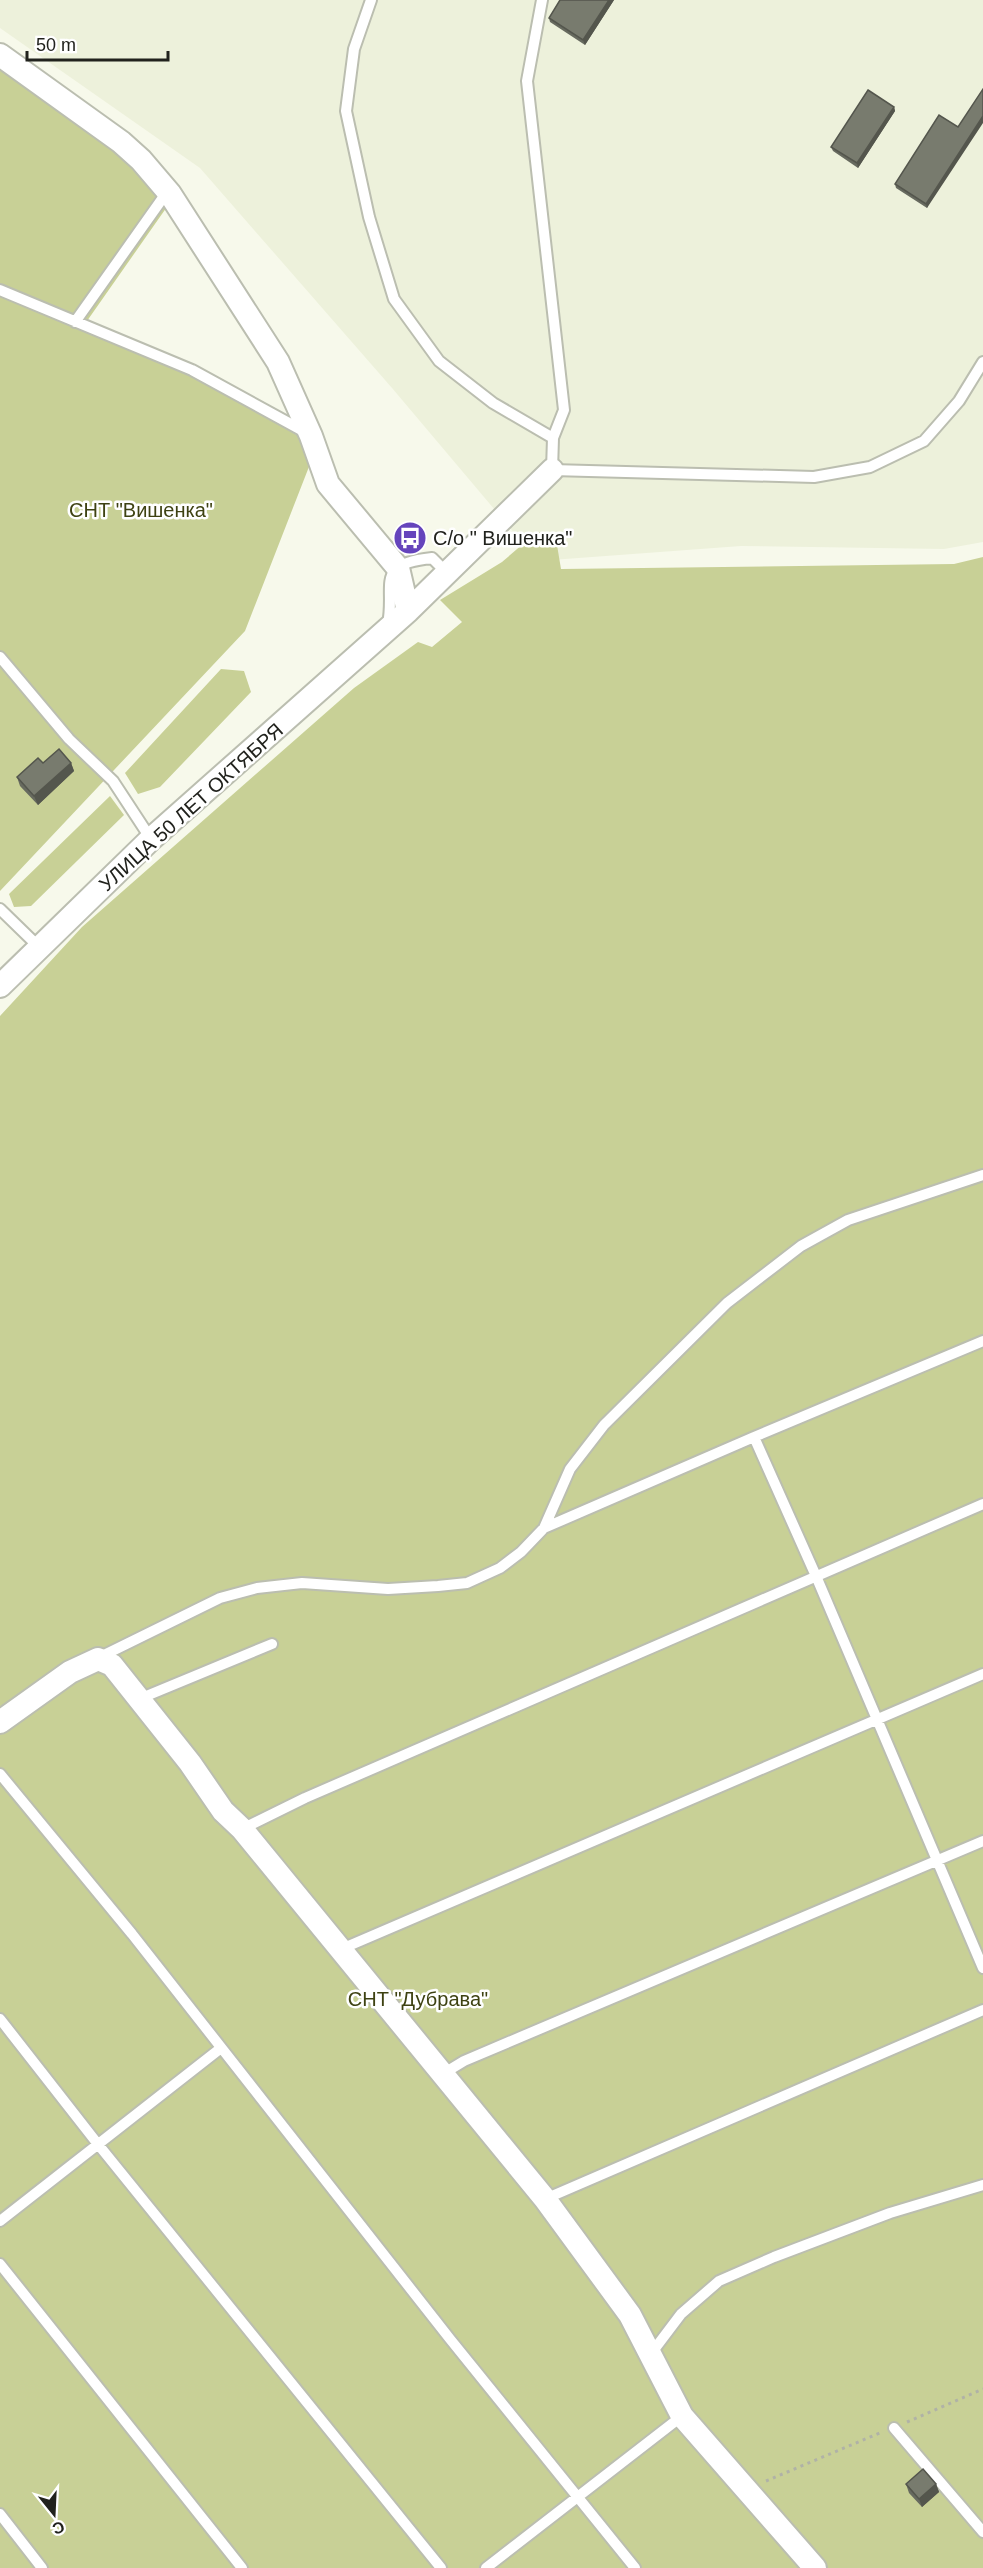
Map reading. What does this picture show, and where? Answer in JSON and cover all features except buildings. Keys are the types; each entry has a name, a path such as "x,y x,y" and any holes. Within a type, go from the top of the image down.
{"street":[{"path":"0,55 120,142 141,160 167,192 278,362 311,435 328,484 336,497 398,568 408,611"},
{"name":"УЛИЦА 50 ЛЕТ ОКТЯБРЯ","path":"0,986 151,839 387,632 552,470"},
{"path":"0,1722 70,1672 98,1659 112,1665 223,1811 242,1829 441,2075 545,2199 630,2315 682,2416 815,2568"}],"lane":[{"path":"371,0 354,49 346,111 369,217 394,299 439,361 493,403 553,438"},
{"path":"542,0 527,81 564,410 553,438 552,470 814,477 870,467 924,441 959,401 983,362"},
{"path":"75,322 167,192"},
{"path":"0,290 192,370 311,435"},
{"path":"387,632 390,615 388,579 398,568 417,560 432,558 442,568 440,581"},
{"path":"0,657 69,739 113,781 151,839"},
{"path":"0,909 39,947"},
{"path":"98,1659 220,1598 257,1588 302,1583 388,1589 467,1583 500,1568 521,1552 544,1528 570,1469 604,1425 727,1303 801,1246 848,1221 983,1175"},
{"path":"544,1528 983,1341"},
{"path":"754,1437 816,1576 983,1968"},
{"path":"242,1829 305,1798 983,1504"},
{"path":"139,1699 272,1644"},
{"path":"339,1950 983,1674"},
{"path":"0,1774 132,1934 635,2568"},
{"path":"441,2075 464,2061 983,1841"},
{"path":"545,2199 983,2010"},
{"path":"0,2019 97,2143 441,2568"},
{"path":"0,2221 221,2048"},
{"path":"650,2355 681,2314 719,2281 774,2257 890,2213 983,2185"},
{"path":"0,2264 242,2568"},
{"path":"486,2568 577,2495 682,2416"},
{"path":"894,2428 983,2532"},
{"path":"0,2514 42,2568"}],"path":[{"path":"747,2489 983,2389"}],"shaded area":[{"path":"0,0 983,0 983,542 944,549 741,546 538,561 392,388 200,168 0,28"}],"green space":[{"name":"СНТ \"Вишенка\"","path":"0,62 120,150 169,204 87,321 195,365 193,377 306,440 312,459 245,631 0,891"},
{"name":"СНТ \"Дубрава\"","path":"537,532 555,533 561,569 954,564 983,557 983,2568 0,2568 0,1016 82,927 354,688 418,642 432,647 462,622 440,600 502,562"},
{"path":"221,669 244,671 251,692 160,787 138,794 125,773"},
{"path":"110,796 124,815 31,906 14,907 9,894"}],"place":[{"name":"С/о \" Вишенка\"","path":"410,538"}]}
